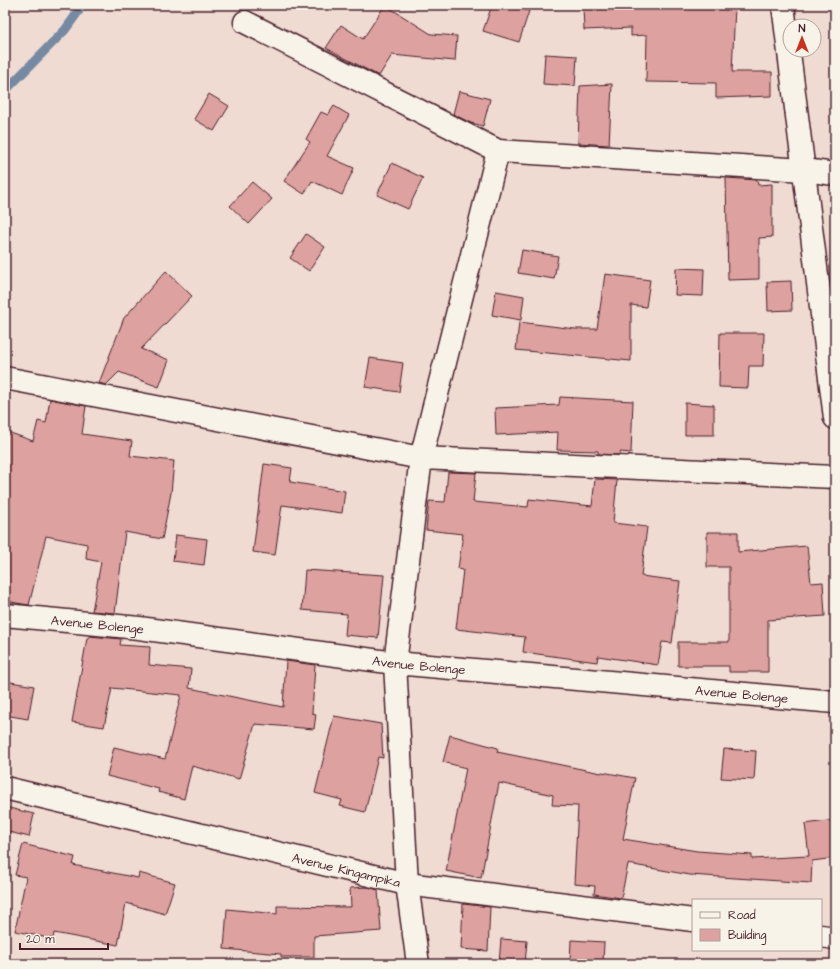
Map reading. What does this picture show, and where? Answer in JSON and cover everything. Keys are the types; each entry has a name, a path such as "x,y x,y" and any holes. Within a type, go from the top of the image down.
{"street":[{"path":"783,5 835,418"},
{"path":"246,22 498,151 804,170 835,174"},
{"path":"418,964 408,884 395,663 421,458 498,151"},
{"path":"5,378 421,458 835,477"},
{"name":"Avenue Bolenge","path":"5,615 139,628 395,663 835,702"},
{"name":"Avenue Kingampika","path":"5,788 408,884 692,920"},
{"path":"822,936 835,938"}],"building":[{"path":"385,5 431,34 457,36 455,61 392,55 379,76 326,48 341,25 363,39"},
{"path":"492,5 511,5 529,11 519,42 483,31"},
{"path":"583,6 735,6 732,72 772,72 772,96 716,98 716,83 646,82 647,35 631,36 631,28 584,30"},
{"path":"545,54 577,56 575,86 543,84"},
{"path":"612,84 609,145 578,143 580,86"},
{"path":"459,91 490,99 483,126 471,123 453,114"},
{"path":"209,94 229,106 214,131 194,119"},
{"path":"334,106 349,115 327,156 354,168 342,195 312,181 304,194 284,181 310,142 306,139 321,112 328,115"},
{"path":"392,163 423,178 408,209 377,195"},
{"path":"726,178 757,180 758,185 772,184 772,237 759,238 759,279 728,280"},
{"path":"252,182 272,199 249,224 230,206"},
{"path":"306,234 325,247 309,271 290,258"},
{"path":"522,250 558,256 554,279 518,273"},
{"path":"676,268 704,269 703,296 675,295"},
{"path":"166,271 192,296 141,349 169,360 159,387 119,372 106,385 99,383 124,318"},
{"path":"605,274 650,280 646,307 631,305 631,361 516,350 519,322 575,329 597,329"},
{"path":"791,281 792,310 768,311 767,282"},
{"path":"496,291 524,296 521,320 492,315"},
{"path":"720,333 764,333 763,366 749,366 748,388 719,387"},
{"path":"370,358 403,363 399,392 365,387"},
{"path":"560,397 633,401 631,453 620,452 620,455 598,454 598,451 557,450 558,432 496,435 495,408 559,405"},
{"path":"50,399 86,406 82,434 132,441 130,456 174,461 171,493 162,539 125,532 115,613 92,611 101,562 86,559 87,544 46,536 29,605 5,601 5,431 33,441 38,421 46,423"},
{"path":"685,403 714,405 714,435 685,435"},
{"path":"264,464 292,468 290,482 345,491 342,513 282,505 275,555 253,552"},
{"path":"448,472 476,473 473,502 528,507 529,499 592,506 595,479 617,480 613,523 647,527 641,576 680,581 672,643 662,642 658,665 598,656 597,662 523,652 525,637 456,629 463,570 458,569 463,534 426,530 429,501 445,502"},
{"path":"707,532 738,532 738,552 807,546 811,583 823,582 825,616 768,620 768,672 729,672 729,666 678,666 678,642 729,642 729,567 707,567"},
{"path":"176,535 207,539 204,565 173,561"},
{"path":"305,570 384,575 378,638 345,635 347,614 302,610"},
{"path":"89,636 121,639 120,645 150,647 149,665 191,669 189,688 283,707 286,661 315,665 312,713 316,714 314,729 255,724 239,779 192,766 184,799 158,792 159,789 107,776 114,747 165,759 181,695 112,688 104,727 72,722 87,638 89,638"},
{"path":"5,681 34,686 28,719 5,715"},
{"path":"334,716 381,724 383,758 378,757 365,812 340,806 342,800 315,793"},
{"path":"450,735 498,748 497,752 601,773 635,778 623,839 697,851 752,855 752,859 809,856 805,824 835,820 835,858 812,861 811,883 690,875 628,864 621,898 594,894 595,886 574,884 578,806 552,805 553,795 499,783 481,878 446,871 466,768 443,762"},
{"path":"724,749 756,751 754,780 721,778"},
{"path":"5,807 34,814 29,837 5,831"},
{"path":"23,844 75,857 73,865 138,878 139,873 175,883 165,914 126,903 118,945 54,933 53,939 15,931 26,877 15,875"},
{"path":"368,887 378,890 381,931 314,936 314,957 281,957 281,954 224,949 227,909 277,914 277,906 351,907 350,888"},
{"path":"463,904 490,907 488,951 461,949"},
{"path":"501,939 527,941 525,964 499,964"},
{"path":"571,940 604,942 603,964 570,964"}],"waterway":[{"path":"5,91 65,30 83,5"}]}
